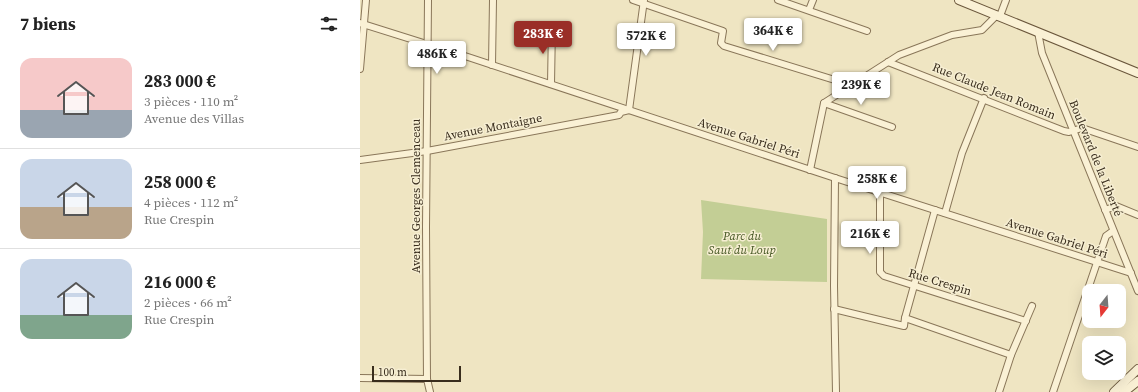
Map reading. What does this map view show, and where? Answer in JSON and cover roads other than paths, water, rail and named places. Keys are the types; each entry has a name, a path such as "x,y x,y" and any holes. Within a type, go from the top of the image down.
{"main road":[{"path":"959,0 1138,73"},
{"path":"1124,392 1134,379 1138,369"},
{"path":"1114,392 1134,379"}],"street":[{"path":"360,69 362,23 366,0"},
{"name":"Avenue Georges Clemenceau","path":"428,0 426,227 427,379 430,392"},
{"path":"492,65 493,0"},
{"path":"633,0 644,2 723,31 721,43 724,46 851,85"},
{"path":"778,0 867,31"},
{"path":"809,10 813,0"},
{"path":"810,170 824,103 899,55 952,35 982,30 999,16 1006,0"},
{"path":"629,110 644,2"},
{"name":"Avenue Gabriel Péri","path":"362,23 810,170 1131,273"},
{"path":"551,84 552,26"},
{"name":"Boulevard de la Liberté","path":"1038,32 1042,53 1138,291"},
{"name":"Rue Claude Jean Romain","path":"888,62 984,98 1064,131 1069,132 1082,128 1138,148"},
{"path":"945,213 962,153 984,98"},
{"path":"824,103 892,127"},
{"name":"Avenue Montaigne","path":"360,160 427,151 614,116 629,110"},
{"path":"835,178 834,309 836,392"},
{"name":"Rue Crespin","path":"880,192 880,272 884,276 1026,321"},
{"path":"1105,210 1116,206 1138,214"},
{"path":"834,309 904,326 935,210"},
{"path":"1053,392 1106,236 1114,231"},
{"path":"999,392 1011,355 1032,306"},
{"path":"905,318 1011,355"},
{"path":"360,378 427,379"},
{"path":"1121,392 1129,382 1134,379"}],"park label":[{"name":"Parc du Saut du Loup","path":"742,243"}]}
